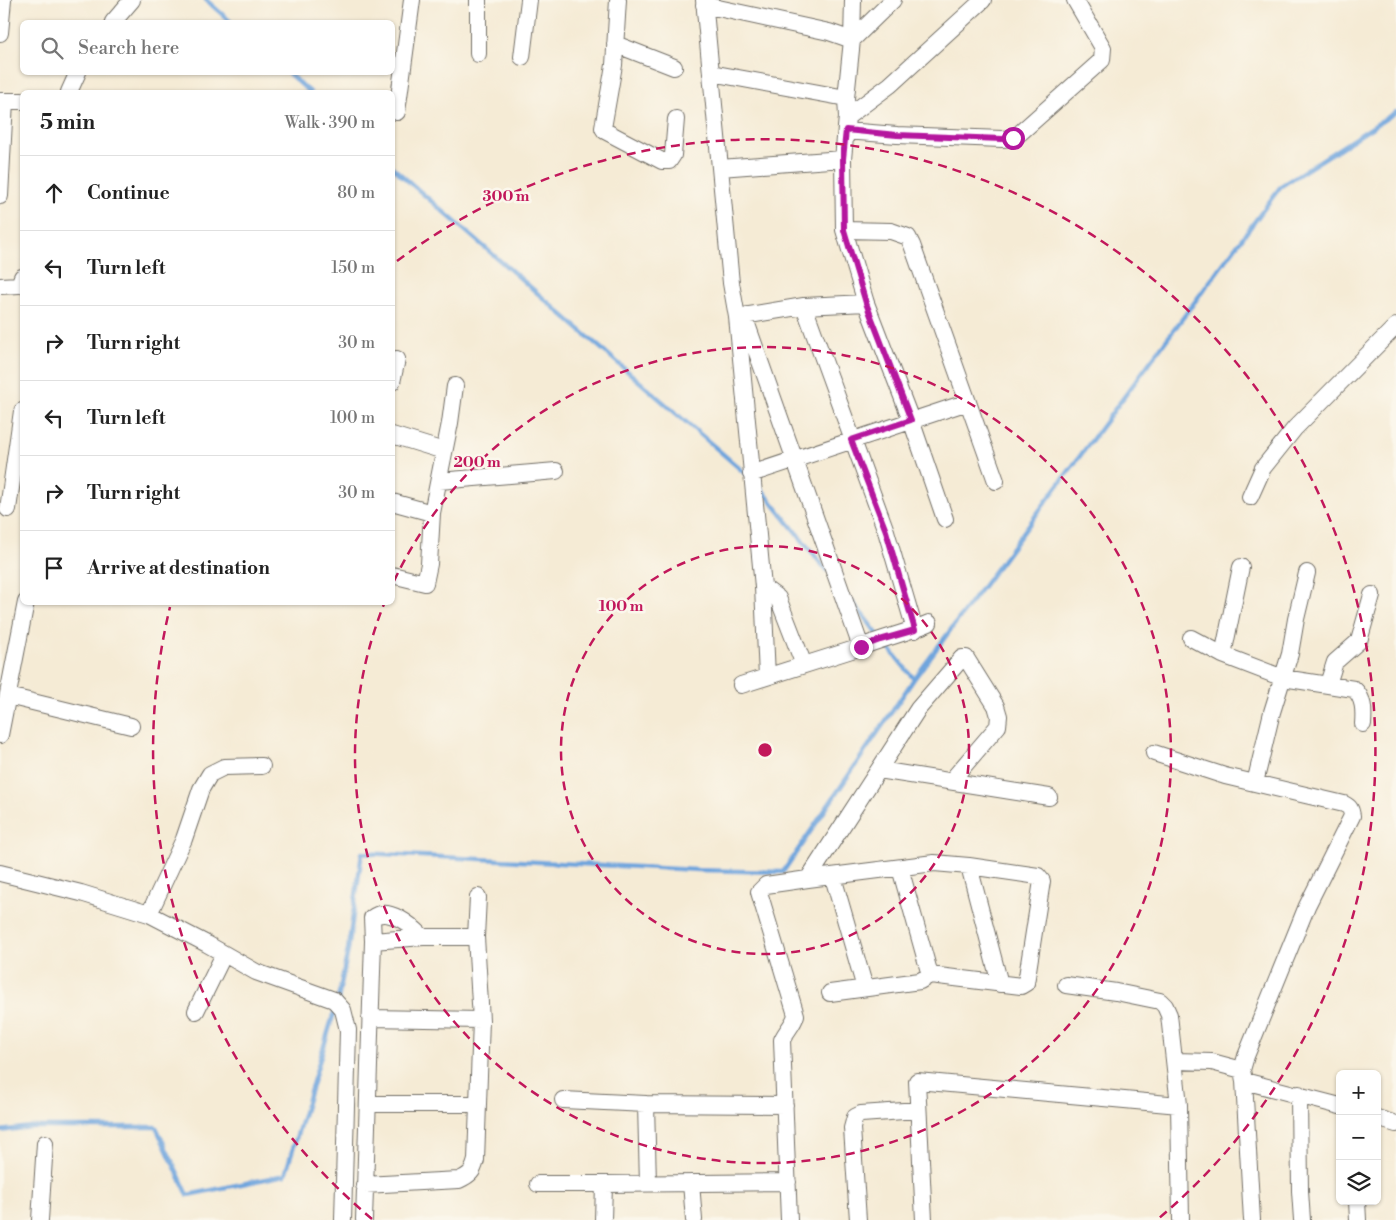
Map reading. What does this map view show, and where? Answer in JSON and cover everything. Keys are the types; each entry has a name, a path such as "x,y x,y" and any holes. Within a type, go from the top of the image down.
{"street":[{"path":"0,33 3,0"},
{"path":"115,20 132,0"},
{"path":"397,112 412,0"},
{"path":"478,0 478,54"},
{"path":"522,57 529,0"},
{"path":"618,0 614,65 603,128 605,132 662,160 669,161 673,155 676,119"},
{"path":"852,0 852,40 846,98 847,124 843,159 844,230 866,303 911,420 944,520"},
{"path":"852,40 893,0"},
{"path":"847,124 983,0"},
{"path":"847,124 897,135 1013,138 1102,60 1103,48 1075,0"},
{"path":"852,40 829,32 704,2 731,283 741,317 861,647"},
{"path":"616,44 674,67"},
{"path":"711,73 846,98"},
{"path":"70,90 77,75"},
{"path":"0,196 2,101 20,101"},
{"path":"720,168 843,159"},
{"path":"844,230 891,232 902,234 908,238 996,481"},
{"path":"0,286 19,286 20,283"},
{"path":"741,317 804,306 866,303"},
{"path":"741,685 922,627 851,440 804,306"},
{"path":"741,317 752,477 763,587 767,676"},
{"path":"1250,497 1263,468 1295,428 1396,326"},
{"path":"395,368 397,359"},
{"path":"395,576 425,583 432,513 455,386"},
{"path":"752,477 794,459 968,402"},
{"path":"10,509 20,427"},
{"path":"395,436 444,451"},
{"path":"438,481 556,471"},
{"path":"395,503 432,513"},
{"path":"1223,655 1241,567"},
{"path":"1255,783 1272,712 1290,654 1307,573"},
{"path":"763,587 778,598 804,665"},
{"path":"1328,684 1335,662 1359,641 1372,595"},
{"path":"0,735 25,605"},
{"path":"1191,638 1223,655 1283,678 1354,689 1359,693 1364,708 1363,724"},
{"path":"808,879 918,709 962,658 966,658 996,706 1000,716 998,726 950,781"},
{"path":"8,696 131,726"},
{"path":"1154,753 1225,776 1344,804 1350,808 1352,816 1307,906 1246,1056 1243,1076 1252,1220"},
{"path":"149,914 184,839 201,789 210,774 224,767 262,766"},
{"path":"879,770 1049,797"},
{"path":"789,1220 782,1040 795,1020 796,1015 759,892 766,885 934,863 1038,876 1042,882 1026,983 1021,986 930,976 920,982 830,993"},
{"path":"969,866 1000,984"},
{"path":"900,868 930,976"},
{"path":"0,872 81,893 149,914 263,974 339,1005 348,1030 342,1220"},
{"path":"833,877 866,988"},
{"path":"364,1185 459,1180 471,1174 476,1160 481,1020 476,937 478,897"},
{"path":"364,1220 373,941 372,918 380,914 390,915 408,923 423,937"},
{"path":"373,941 423,937 476,937"},
{"path":"196,1011 224,954"},
{"path":"1066,985 1160,1001 1169,1014 1179,1105 1181,1220"},
{"path":"370,1018 481,1020"},
{"path":"1175,1061 1212,1062 1243,1076 1336,1105"},
{"path":"924,1220 917,1081 1179,1105"},
{"path":"1299,1094 1302,1220"},
{"path":"563,1100 646,1104 785,1105"},
{"path":"368,1104 478,1104"},
{"path":"646,1104 648,1184"},
{"path":"858,1220 852,1128 855,1117 861,1114 918,1110"},
{"path":"1381,1119 1396,1124"},
{"path":"40,1220 45,1143"},
{"path":"538,1184 788,1182"},
{"path":"691,1183 694,1220"},
{"path":"603,1220 604,1184"},
{"path":"1357,1205 1358,1220"}],"waterway":[{"path":"206,0 229,20"},
{"path":"290,75 308,90"},
{"path":"338,999 348,950 362,853 698,870 783,872 914,679 1281,186 1396,112"},
{"path":"395,170 746,474"},
{"path":"759,486 826,570"},
{"path":"852,601 879,636"},
{"path":"884,642 914,679"},
{"path":"0,1131 31,1127 156,1127 188,1195 285,1175 336,1006"}],"route":[{"path":"861,647 915,630 912,614 886,531 851,440 911,420 866,303 844,230 843,159 846,130 897,135 1013,138"}]}
